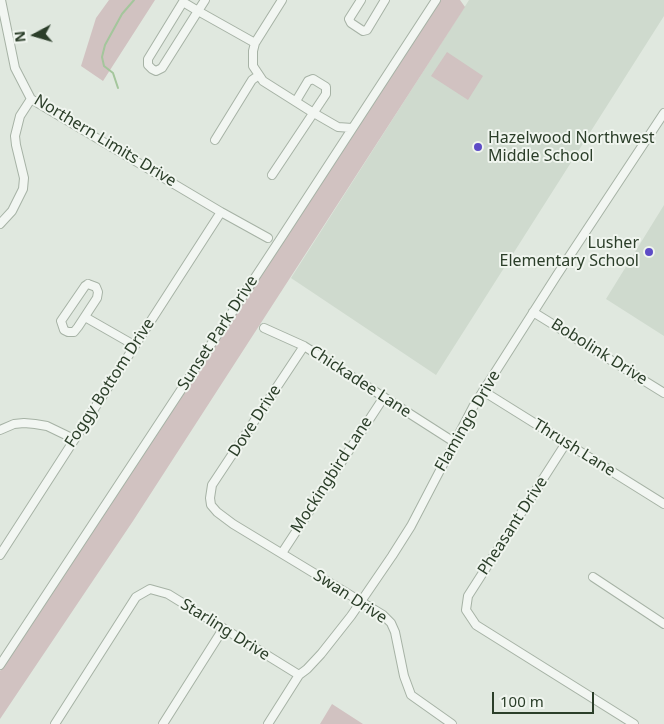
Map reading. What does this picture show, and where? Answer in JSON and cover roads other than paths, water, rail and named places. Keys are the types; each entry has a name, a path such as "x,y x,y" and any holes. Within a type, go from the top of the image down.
{"street":[{"name":"Northern Limits Drive","path":"1,0 15,68 32,99 220,212 268,238"},
{"path":"205,0 198,11 162,68 156,71 152,69 148,65 148,59 183,2 198,11 255,43"},
{"path":"282,0 255,43 252,60 253,66 263,81 312,112 338,127 352,128"},
{"path":"360,0 349,19 351,23 363,30 367,30 385,0"},
{"name":"Sunset Park Drive","path":"0,666 436,0"},
{"path":"215,140 252,80 259,75"},
{"path":"272,175 312,112 326,94 326,87 313,79 308,81 296,101"},
{"path":"0,224 12,211 23,189 24,178 15,136 16,125 32,99"},
{"name":"Flamingo Drive","path":"268,724 299,675 308,669 321,654 361,602 411,526 473,406 664,113"},
{"name":"Foggy Bottom Drive","path":"0,555 220,212"},
{"path":"93,285 98,292 85,317 74,332 64,330 61,321 84,286 93,285"},
{"name":"Bobolink Drive","path":"533,312 664,393"},
{"path":"85,317 134,345"},
{"name":"Chickadee Lane","path":"264,328 304,346 454,442"},
{"name":"Dove Drive","path":"210,498 212,485 304,346"},
{"name":"Thrush Lane","path":"483,391 664,504"},
{"name":"Mockingbird Lane","path":"282,553 384,397"},
{"path":"0,430 14,424 35,424 47,426 74,439"},
{"name":"Pheasant Drive","path":"566,443 468,596 466,610 476,625 634,724"},
{"name":"Swan Drive","path":"210,498 217,512 383,615 391,623 395,632 404,676 411,695 452,724"},
{"path":"593,577 664,624"},
{"name":"Starling Drive","path":"56,724 136,597 150,589 168,594 299,675"},
{"path":"163,724 223,629"}],"waterway":[{"path":"118,88 113,73 104,66 102,57 105,45 122,14 134,0"}],"place":[{"name":"Hazelwood Northwest Middle School","path":"478,147"},
{"name":"Lusher Elementary School","path":"649,252"}]}
